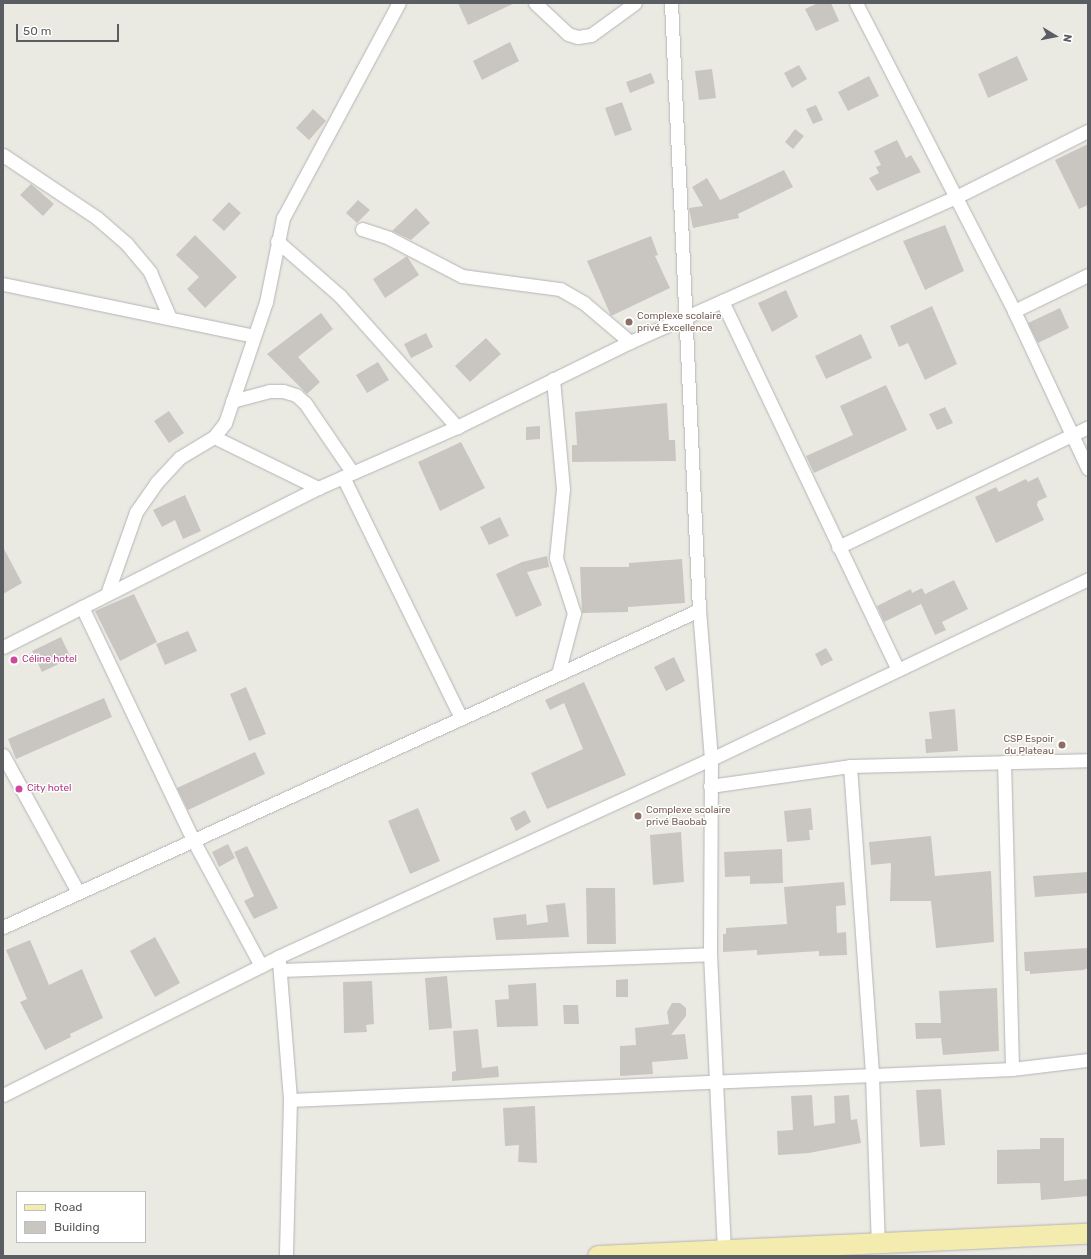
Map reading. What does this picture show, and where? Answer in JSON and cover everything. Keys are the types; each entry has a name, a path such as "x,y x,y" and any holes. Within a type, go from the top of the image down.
{"main road":[{"path":"598,1256 724,1251 828,1252 878,1244 1088,1234"}],"street":[{"path":"107,594 129,530 148,495 179,458 214,437 225,423 266,302 277,241 283,218 298,186 323,148 373,46 399,3"},
{"path":"535,3 568,34 578,37 590,35 635,3"},
{"path":"671,3 677,182 686,319 699,610 711,759 710,954 724,1251"},
{"path":"856,3 954,198 1014,311 1088,469"},
{"path":"3,647 318,488 457,427 630,342 686,319 722,301 954,198 1088,131"},
{"path":"3,155 97,218 126,244 150,272 170,318"},
{"path":"362,229 388,238 462,276 560,289 584,303 630,342"},
{"path":"277,241 340,296 457,427"},
{"path":"1014,311 1088,275"},
{"path":"3,284 254,336"},
{"path":"722,301 897,668"},
{"path":"553,379 563,489 556,558 574,613 558,674"},
{"path":"232,401 269,391 283,390 306,403 347,475 461,718"},
{"path":"838,547 1088,427"},
{"path":"214,437 318,488"},
{"path":"280,964 711,759 897,668 1088,579"},
{"path":"82,607 193,840 261,966"},
{"path":"3,927 699,610"},
{"path":"3,755 78,892"},
{"path":"710,786 850,766 1088,760"},
{"path":"1004,762 1012,1069"},
{"path":"850,766 872,1075 878,1244"},
{"path":"3,1095 261,966 280,964 710,954"},
{"path":"280,964 290,1100 286,1256"},
{"path":"290,1100 1012,1069 1088,1060"}],"building":[{"path":"458,3 515,3 468,25"},
{"path":"818,3 831,3 839,21 816,31 805,9"},
{"path":"510,42 519,61 482,80 473,61"},
{"path":"1017,56 1028,80 988,98 978,74"},
{"path":"799,65 807,79 792,88 784,73"},
{"path":"712,69 716,98 699,100 695,71"},
{"path":"651,73 655,83 630,93 626,82"},
{"path":"869,76 879,96 848,111 838,92"},
{"path":"622,102 632,130 615,136 605,108"},
{"path":"816,105 823,120 813,124 806,109"},
{"path":"313,109 326,121 309,140 296,128"},
{"path":"795,129 804,136 793,149 785,142"},
{"path":"897,140 906,158 911,155 921,172 877,191 869,178 879,173 876,167 881,165 874,151"},
{"path":"1088,144 1088,205 1079,209 1055,160"},
{"path":"784,170 793,187 738,214 739,218 693,228 689,208 703,206 692,187 707,178 720,200"},
{"path":"31,184 54,204 43,216 20,195"},
{"path":"358,200 370,210 357,223 346,213"},
{"path":"229,202 241,213 224,231 212,220"},
{"path":"416,208 430,223 411,240 392,231"},
{"path":"945,225 964,271 925,290 903,241"},
{"path":"195,235 237,277 205,308 187,289 199,277 176,255"},
{"path":"651,236 658,255 655,256 670,288 611,316 587,261"},
{"path":"407,256 419,275 385,298 373,279"},
{"path":"786,290 798,317 772,332 758,303"},
{"path":"932,306 957,364 925,380 908,343 899,347 890,326"},
{"path":"1060,308 1069,328 1038,343 1028,323"},
{"path":"321,313 333,329 298,357 320,382 307,394 267,354"},
{"path":"426,333 433,347 411,358 404,344"},
{"path":"861,334 872,358 826,379 815,356"},
{"path":"486,338 501,354 470,382 455,366"},
{"path":"378,362 389,380 367,393 356,375"},
{"path":"886,385 907,430 814,473 806,456 853,435 840,406"},
{"path":"667,403 669,440 675,440 676,461 572,462 572,445 577,445 575,412"},
{"path":"945,407 953,423 937,430 929,414"},
{"path":"169,411 184,433 169,443 154,421"},
{"path":"540,426 540,439 526,440 526,427"},
{"path":"461,442 485,488 440,511 418,462"},
{"path":"1038,477 1047,497 1038,501 1037,505 1044,520 996,543 975,497 996,487 999,492 1026,479 1028,482"},
{"path":"185,495 201,531 183,539 175,520 162,527 153,510"},
{"path":"500,517 509,536 489,545 480,527"},
{"path":"3,547 22,583 3,594"},
{"path":"547,556 549,567 527,572 542,605 516,617 496,574 522,562"},
{"path":"682,559 685,603 628,607 628,612 582,613 580,567 629,567 629,563"},
{"path":"954,580 968,609 942,622 946,630 935,635 921,604 884,622 877,606 911,589 912,593 922,588 925,594"},
{"path":"134,594 157,642 120,661 95,611"},
{"path":"188,631 197,651 165,665 156,644"},
{"path":"61,637 71,658 42,672 32,651"},
{"path":"826,648 833,660 821,666 815,654"},
{"path":"674,657 685,681 666,691 654,667"},
{"path":"584,682 626,775 547,809 531,773 583,749 564,703 550,710 545,700"},
{"path":"246,687 266,734 249,741 230,694"},
{"path":"104,698 112,717 16,759 8,739"},
{"path":"955,709 958,751 926,753 925,739 932,739 929,712"},
{"path":"255,752 265,774 188,810 177,788"},
{"path":"418,808 440,861 410,874 388,821"},
{"path":"811,808 813,830 809,830 810,840 787,842 784,811"},
{"path":"525,810 531,822 516,831 510,818"},
{"path":"681,832 684,882 653,885 650,835"},
{"path":"931,836 935,876 991,871 994,942 936,948 931,901 890,901 891,863 871,865 869,842"},
{"path":"228,844 235,858 219,867 212,852"},
{"path":"247,846 278,908 254,919 244,901 254,896 234,852"},
{"path":"782,849 783,883 750,884 750,876 725,877 724,852"},
{"path":"1088,872 1088,893 1035,897 1033,876"},
{"path":"844,882 846,905 836,906 837,933 846,932 847,955 819,956 819,951 757,955 757,950 723,952 723,934 726,934 726,928 787,924 784,887"},
{"path":"586,888 615,888 616,944 587,944"},
{"path":"565,903 569,937 496,940 493,918 526,914 527,925 548,922 546,905"},
{"path":"155,937 180,983 155,997 130,951"},
{"path":"30,940 49,985 82,969 103,1018 70,1034 71,1037 45,1050 20,1002 27,999 6,950"},
{"path":"1088,948 1088,968 1083,970 1030,974 1030,971 1025,971 1024,952"},
{"path":"447,976 452,1028 429,1030 425,978"},
{"path":"628,979 628,997 616,997 616,980"},
{"path":"372,981 374,1024 366,1025 367,1032 344,1033 343,982"},
{"path":"536,983 538,1026 497,1027 495,1000 509,999 508,985"},
{"path":"997,988 999,1051 943,1055 941,1038 916,1039 915,1023 941,1023 939,991"},
{"path":"672,1003 680,1003 686,1008 686,1016 671,1035 685,1034 688,1059 652,1062 653,1074 620,1076 620,1046 636,1045 635,1028 669,1024 667,1012"},
{"path":"563,1005 578,1005 579,1024 564,1024"},
{"path":"478,1029 482,1068 498,1066 499,1077 452,1081 452,1072 456,1071 453,1031"},
{"path":"941,1089 945,1145 920,1147 916,1090"},
{"path":"812,1095 814,1126 835,1123 834,1096 849,1095 851,1120 857,1119 861,1143 809,1153 778,1155 777,1131 793,1130 791,1096"},
{"path":"535,1106 537,1163 518,1162 519,1145 505,1146 503,1108"},
{"path":"1040,1138 1064,1138 1064,1181 1088,1179 1088,1196 1041,1200 1040,1183 997,1184 997,1150 1040,1149"}],"place":[{"name":"Complexe scolaire privé Excellence","path":"629,322"},
{"name":"Céline hotel","path":"14,660"},
{"name":"CSP Espoir du Plateau","path":"1062,745"},
{"name":"City hotel","path":"19,789"},
{"name":"Complexe scolaire privé Baobab","path":"638,816"}]}
